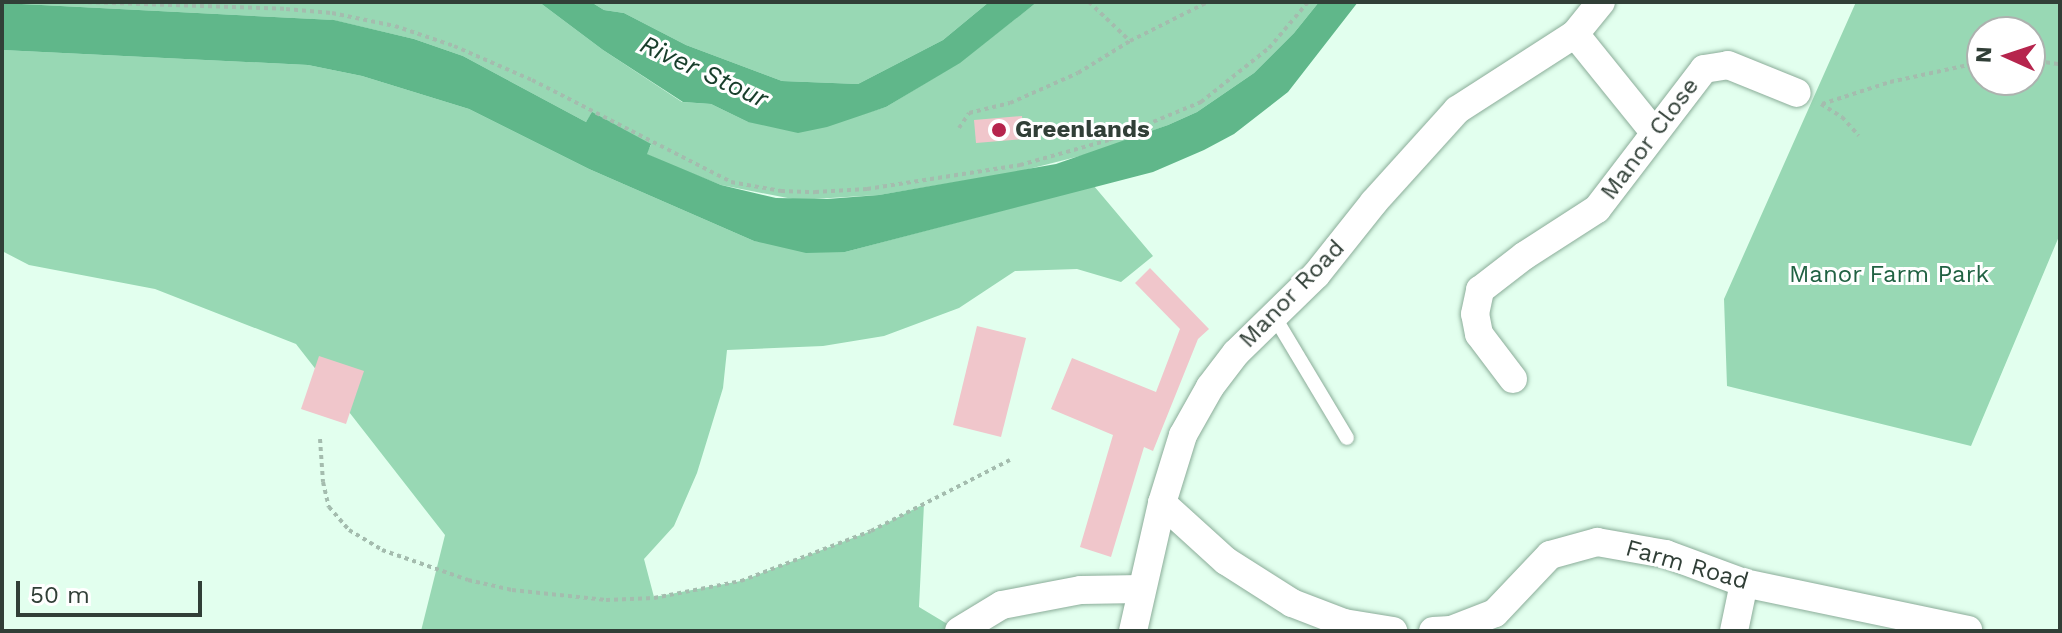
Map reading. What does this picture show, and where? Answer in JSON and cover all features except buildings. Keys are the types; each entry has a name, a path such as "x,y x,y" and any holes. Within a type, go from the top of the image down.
{"street":[{"name":"Manor Road","path":"1133,631 1162,503 1183,435 1210,387 1236,353 1316,275 1374,202 1457,110 1575,34 1601,2"},
{"path":"1575,34 1654,132"},
{"name":"Manor Close","path":"1513,379 1479,334 1475,314 1480,290 1524,256 1597,209 1704,69 1728,65 1809,99"},
{"path":"1162,503 1226,561 1292,603 1344,623 1393,631"},
{"name":"Farm Road","path":"1433,631 1499,622 1550,555 1597,542 1666,554 1744,583 1968,630"},
{"path":"1734,631 1744,583"},
{"path":"959,631 1002,605 1081,590 1141,589"}],"lane":[{"path":"1274,316 1347,438"}],"path":[{"path":"80,2 286,9 332,13 395,26 454,46 532,80 731,182 815,192 867,189 1020,165 1109,140 1201,102 1269,48 1308,2"},
{"path":"1089,2 1130,41"},
{"path":"959,128 969,113 1010,103 1078,73 1130,41 1208,2"},
{"path":"1809,99 1966,65"},
{"path":"1809,99 1842,117 1859,136"},
{"path":"320,439 323,482 329,507 349,530 382,550 468,580 512,590 606,600 654,598 741,581 871,531 1010,460"}],"green space":[{"path":"539,2 603,50 682,102 711,104 748,122 860,115 886,107 960,62 1037,2 1319,2 1294,33 1254,73 1197,112 1168,125 1088,154 1017,172 879,195 798,200 721,185 673,166 646,154 651,145 592,113 586,122 463,56 414,39 333,20 2,3"},
{"path":"591,2 989,2 943,40 858,84 782,81 686,45 624,13 604,10"},
{"name":"Manor Farm Park","path":"1856,2 2060,2 2060,234 1971,446 1727,386 1724,299"},
{"path":"2,50 308,65 362,76 469,109 589,169 754,241 845,252 1094,186 1153,256 1121,282 1077,269 1015,271 959,308 884,336 823,346 727,350 723,388 697,473 674,526 644,559 654,597 741,581 871,531 924,504 919,607 959,631 421,631 445,535 296,344 155,289 29,265 2,251"}],"water":[{"name":"River Stour","path":"539,2 591,2 604,10 624,13 686,45 782,81 858,84 943,40 989,2 1037,2 960,63 886,107 827,127 798,133 748,122 711,104 683,102 603,50"},
{"path":"1319,2 1358,2 1288,92 1234,134 1204,150 1153,172 845,252 806,253 754,241 589,169 469,109 362,76 308,65 2,50 2,3 334,20 414,39 463,56 586,122 592,112 651,144 647,154 721,185 776,198 827,199 879,195 1056,164 1168,125 1197,112 1254,73 1294,33"}],"place":[{"name":"Greenlands","path":"999,130"}]}
